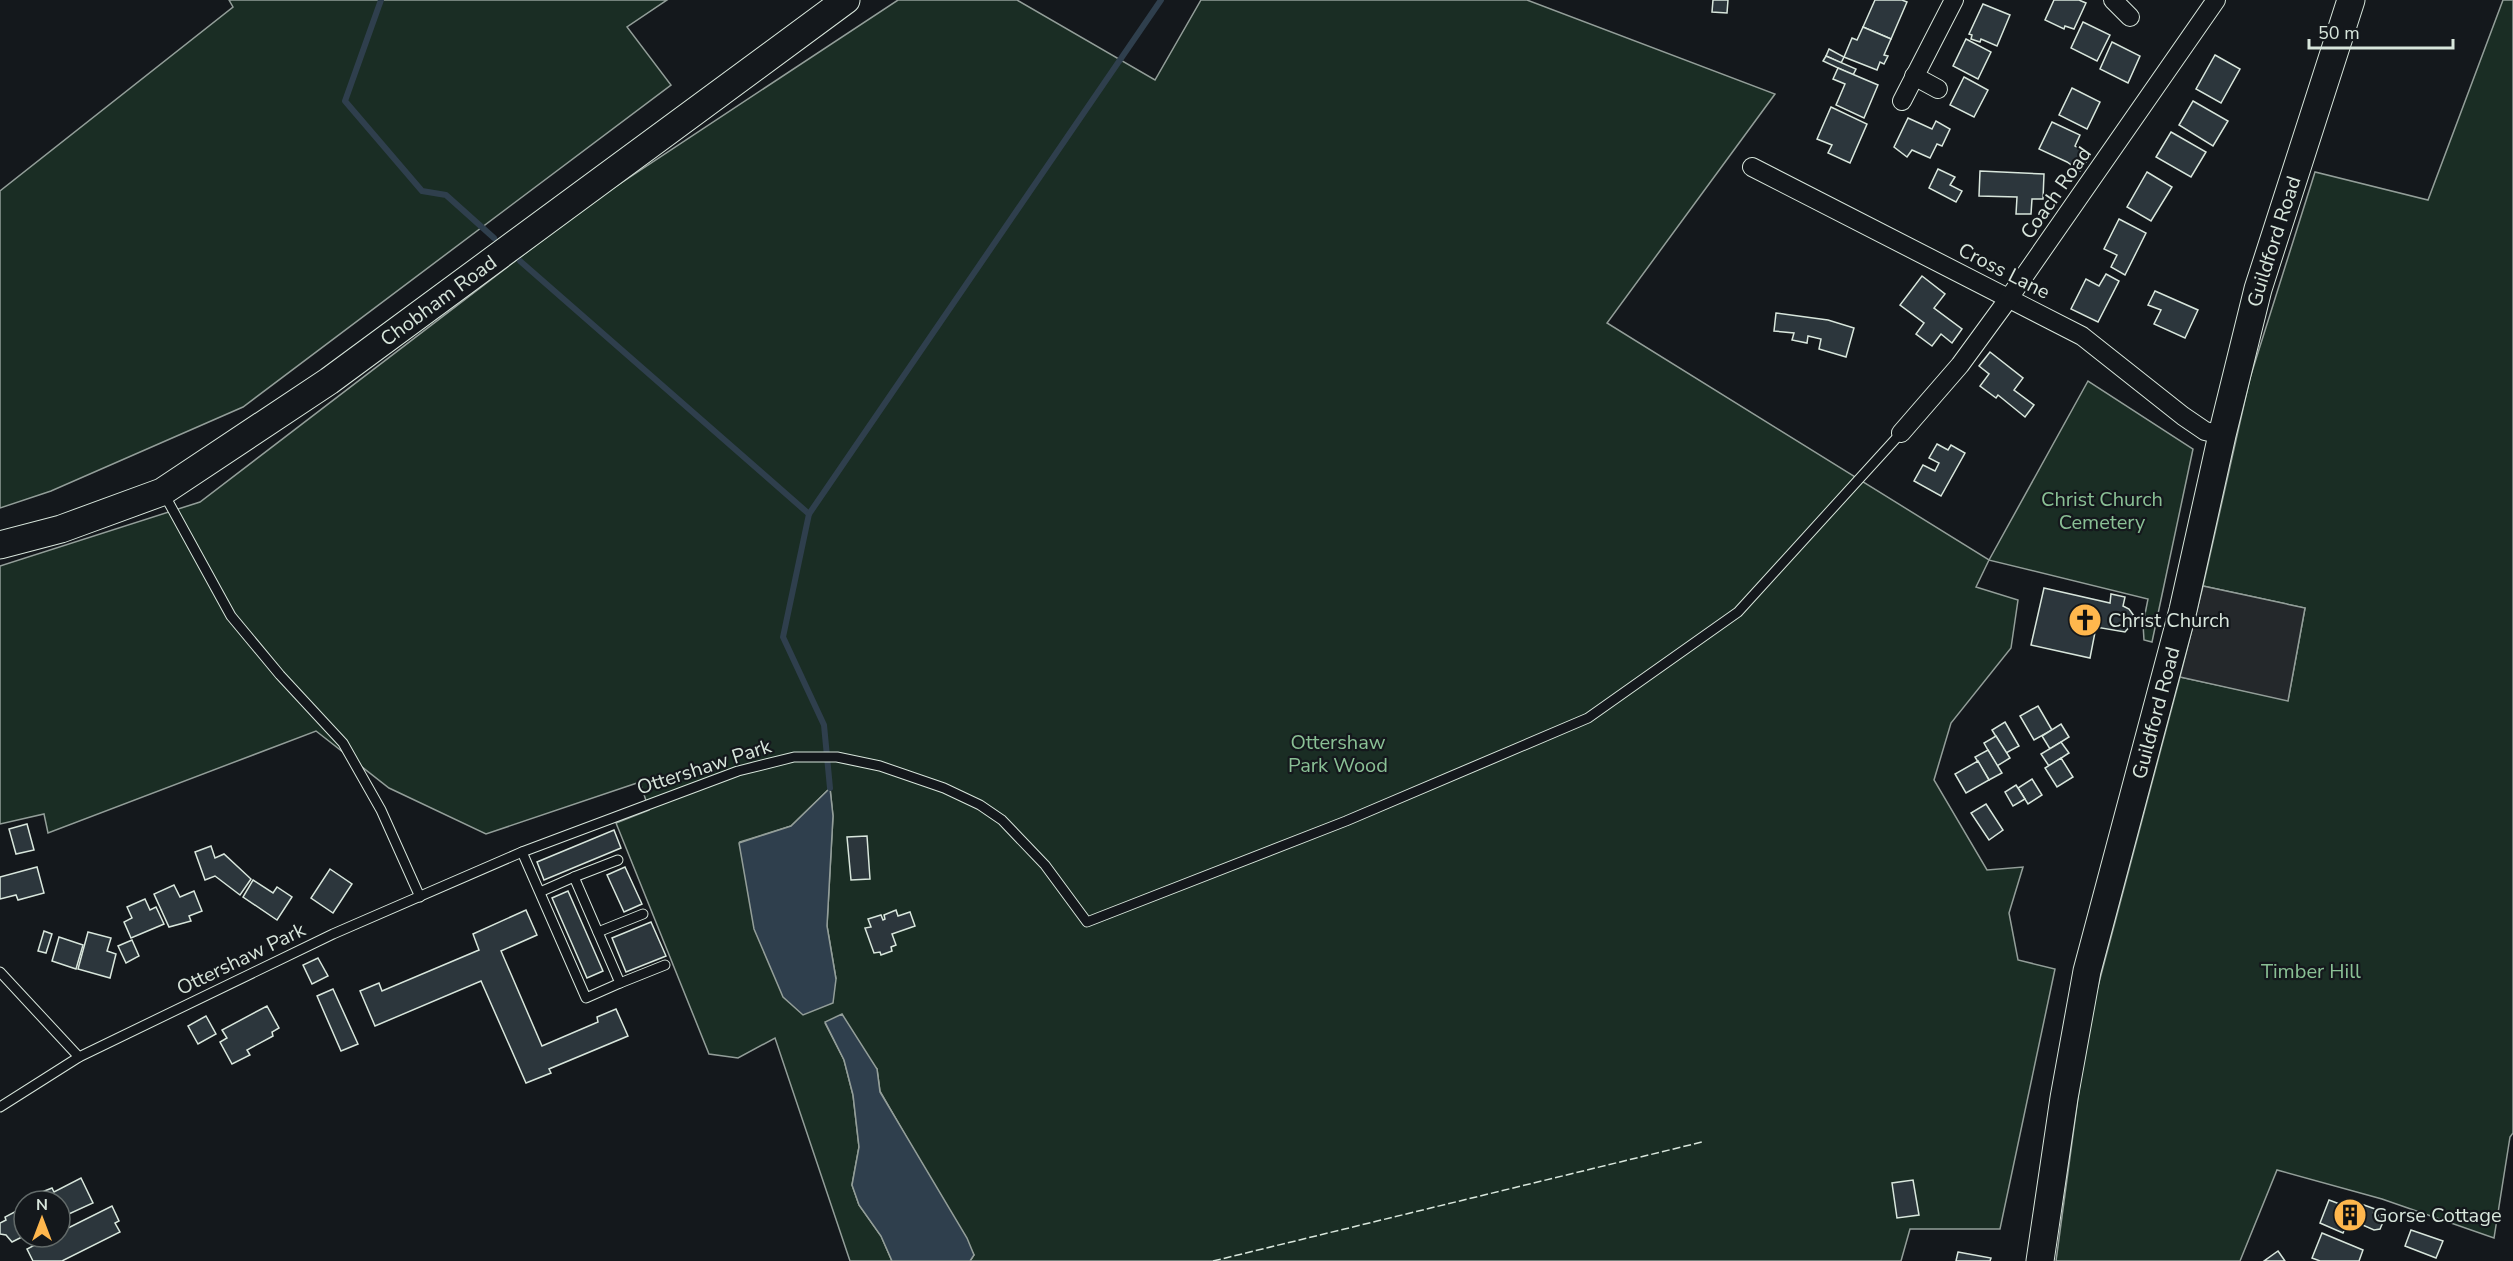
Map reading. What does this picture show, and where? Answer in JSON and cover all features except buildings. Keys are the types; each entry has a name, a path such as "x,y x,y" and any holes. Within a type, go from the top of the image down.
{"main road":[{"name":"Chobham Road","path":"0,545 61,529 162,492 329,381 846,0"},
{"name":"Guildford Road","path":"2040,1261 2064,1098 2087,971 2183,610 2222,435 2258,289 2351,0"}],"street":[{"path":"1902,100 1953,0"},
{"path":"2113,0 2130,17"},
{"name":"Coach Road","path":"1901,433 1960,365 2059,229 2216,0"},
{"path":"1914,76 1938,89"},
{"name":"Cross Lane","path":"1752,167 2082,336 2184,416 2205,430 2222,435"}],"lane":[{"name":"Ottershaw Park","path":"0,1107 79,1057 333,934 522,852 738,771 794,757 837,757 880,766 944,788 980,805 1002,820 1045,865 1087,922 1346,821 1588,718 1738,612 1901,433"},
{"path":"162,492 231,616 280,675 343,743 381,810 420,897"},
{"path":"522,852 586,998 665,965"},
{"path":"540,892 618,860"},
{"path":"574,877 620,983"},
{"path":"598,932 643,914"},
{"path":"0,972 79,1057"}],"green space":[{"path":"229,0 667,0 627,27 671,85 243,407 51,491 0,508 0,191 233,7"},
{"name":"Ottershaw Park Wood","path":"898,0 1017,0 1155,80 1201,0 1527,0 1775,94 1607,323 1989,560 1976,587 2018,600 2011,648 1951,723 1934,780 1987,870 2023,867 2009,913 2018,960 2055,969 2000,1229 1910,1229 1901,1261 970,1261 974,1255 880,1091 877,1069 825,1023 844,1060 853,1095 859,1147 852,1185 859,1205 881,1236 892,1261 850,1261 775,1038 738,1058 709,1054 616,823 649,810 640,782 486,834 389,788 316,731 48,833 44,814 0,824 0,566 200,502 595,200","holes":["830,788 833,816 827,926 836,979 740,842 791,826"]},
{"name":"Timber Hill","path":"2503,0 2513,0 2513,1133 2510,1137 2494,1238 2382,1199 2277,1170 2240,1261 2056,1261 2088,1024 2180,677 2288,700 2305,608 2203,586 2250,378 2315,172 2428,200"},
{"name":"Christ Church Cemetery","path":"2088,381 2193,449 2152,642 2144,640 2143,624 2148,599 1989,560"}],"shaded area":[{"path":"2203,586 2305,608 2288,701 2180,677"}],"water":[{"path":"830,788 833,816 827,926 836,979 833,1003 803,1015 783,997 754,929 739,843 791,826"},
{"path":"842,1014 877,1069 880,1092 967,1238 974,1255 970,1261 892,1261 881,1236 859,1205 852,1185 859,1147 853,1095 844,1060 825,1022"}],"waterway":[{"path":"381,0 345,101 422,191 446,195 494,238"},
{"path":"830,788 824,725 783,637 809,514 1161,0"},
{"path":"520,261 809,514"}],"fence":[{"path":"1213,1261 1702,1142"}],"place":[{"name":"Christ Church","path":"2085,620"},
{"name":"Gorse Cottage","path":"2350,1215"}]}
